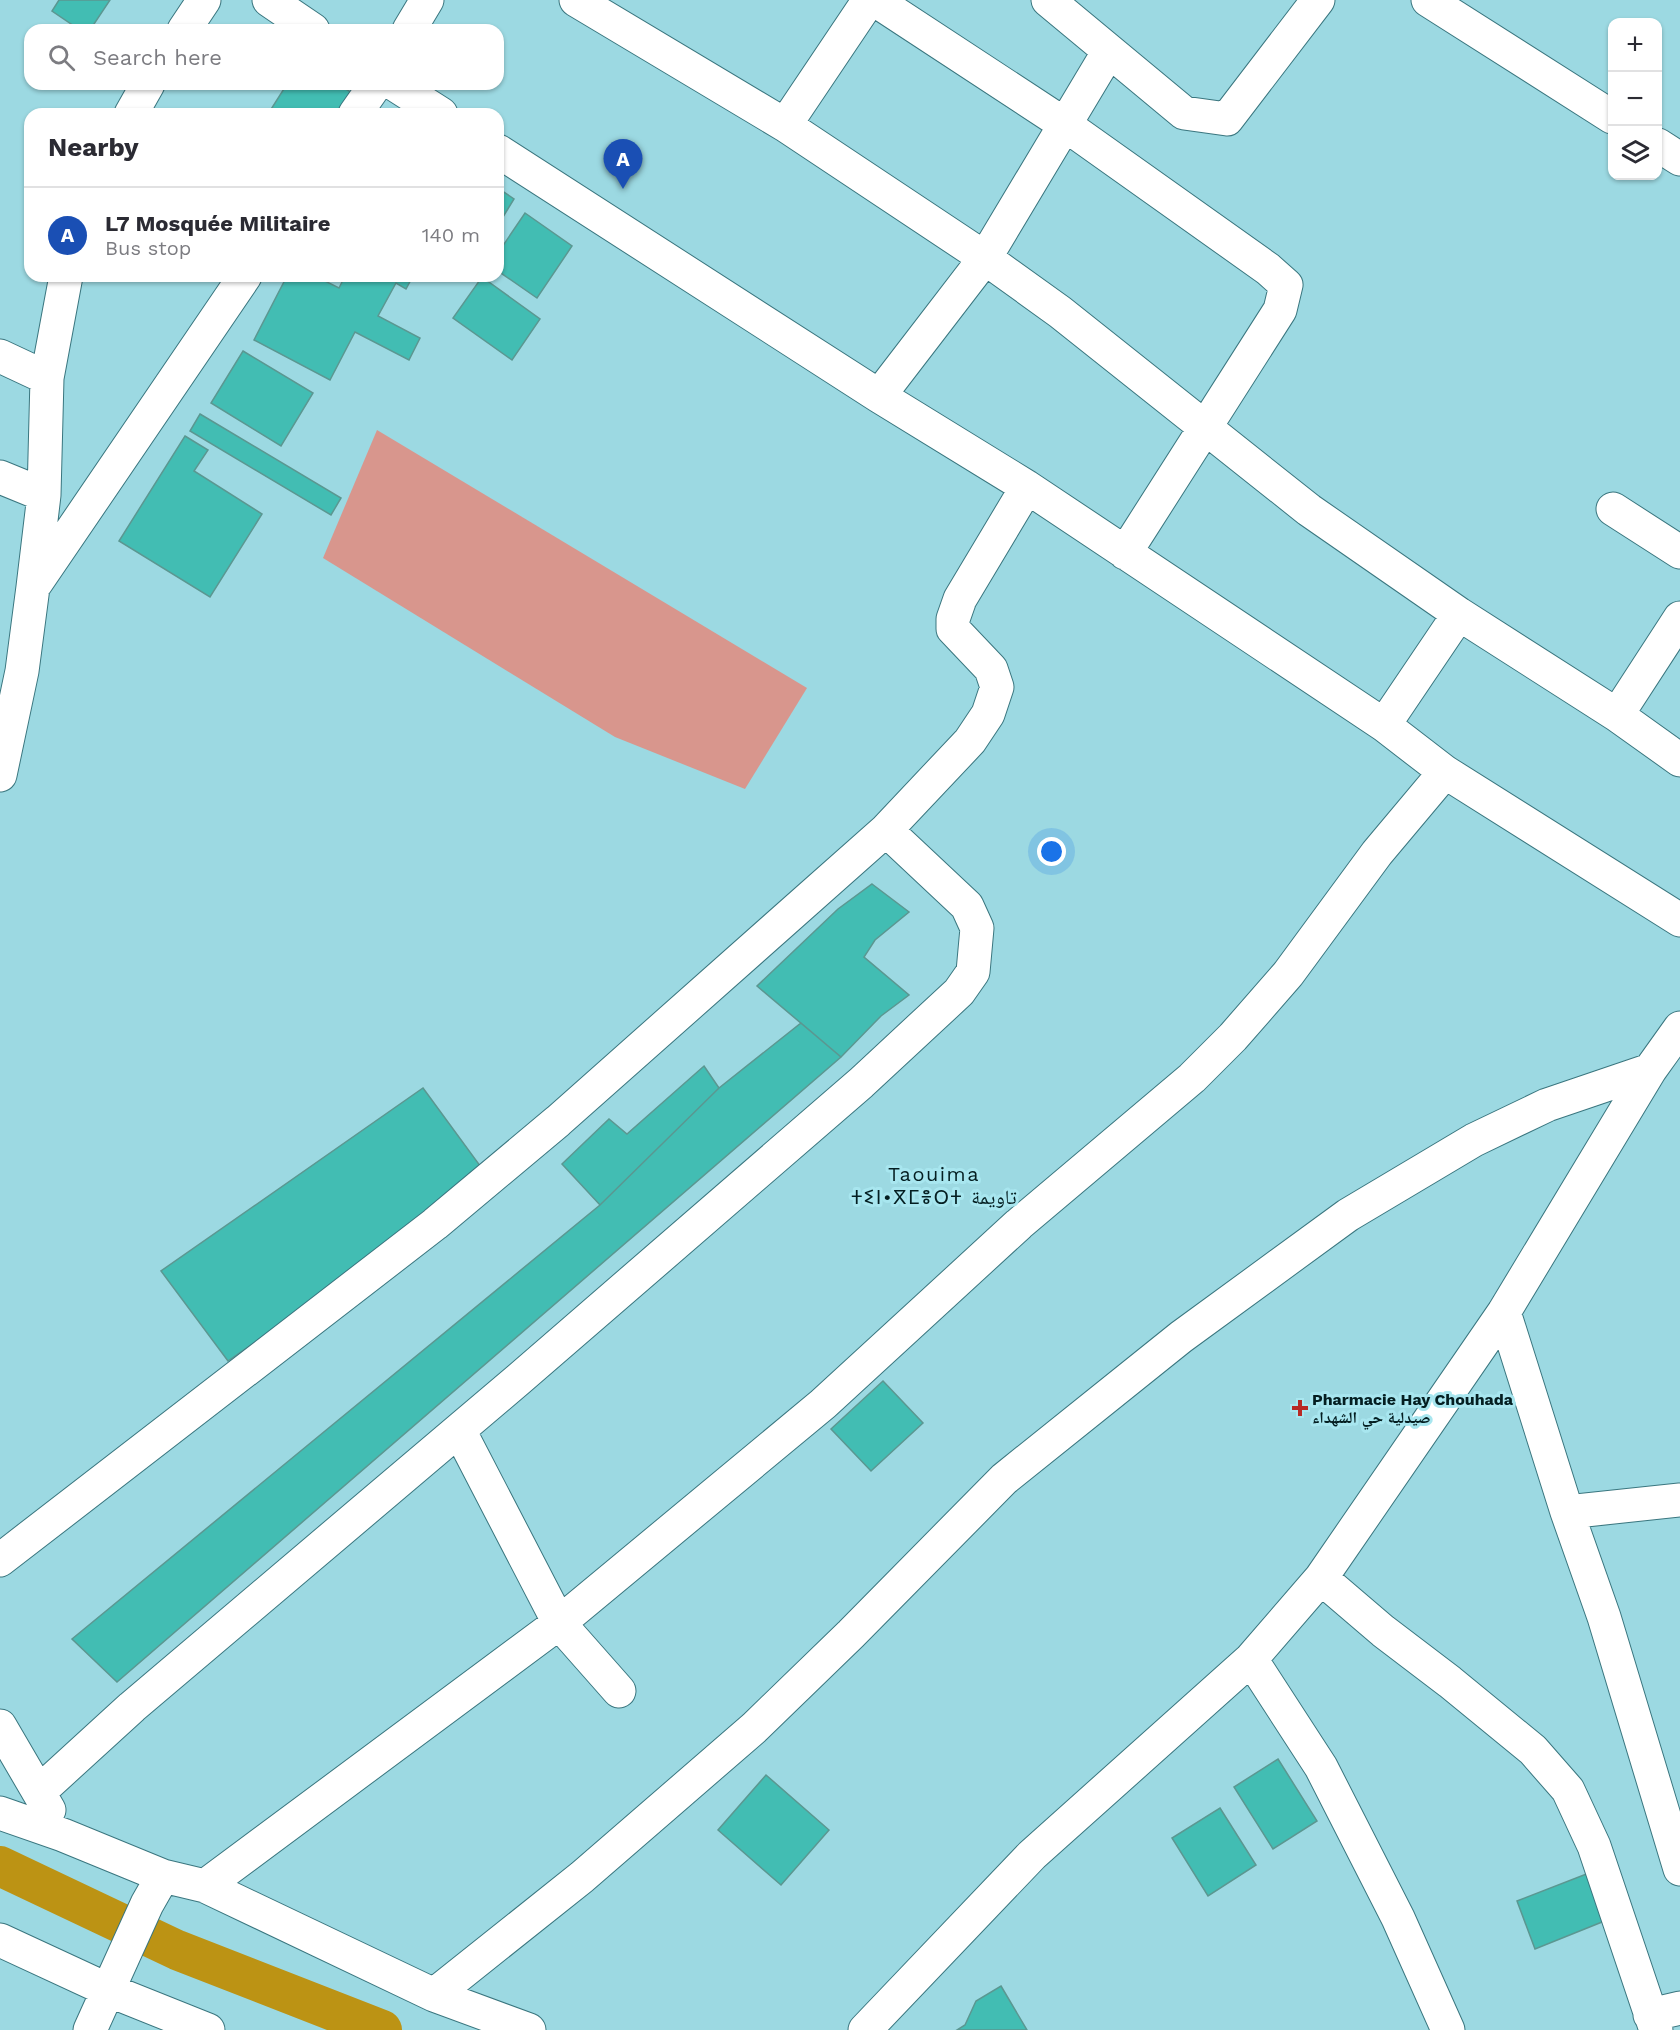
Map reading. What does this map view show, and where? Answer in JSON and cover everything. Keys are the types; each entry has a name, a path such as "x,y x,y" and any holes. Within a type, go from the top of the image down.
{"street":[{"path":"188,24 204,0"},
{"path":"268,0 304,24"},
{"path":"413,24 427,0"},
{"path":"576,0 785,125 986,258 1060,312 1309,510 1459,614 1617,715 1680,760"},
{"path":"785,125 870,0"},
{"path":"875,0 1064,124 1268,269 1286,285 1280,310 1125,553"},
{"path":"1048,0 1184,113 1227,118 1318,0"},
{"path":"1428,0 1608,114"},
{"path":"879,396 986,258 1108,51"},
{"path":"134,108 145,90"},
{"path":"359,108 372,90"},
{"path":"403,90 432,108"},
{"path":"1662,148 1680,159"},
{"path":"504,155 879,396 1027,487 1384,725 1444,772 1680,920"},
{"path":"0,775 11,666 33,587 44,495 47,378 65,282"},
{"path":"33,587 241,282"},
{"path":"0,356 47,378"},
{"path":"0,477 44,495"},
{"path":"0,1560 435,1224 558,1120 886,830 970,741 988,714 997,687 991,669 953,629 952,619 960,599 1027,487"},
{"path":"1613,509 1680,552"},
{"path":"1384,725 1459,614"},
{"path":"1617,715 1680,618"},
{"path":"206,1886 559,1623 823,1404 1019,1224 1192,1078 1233,1037 1288,974 1377,853 1444,772"},
{"path":"39,1792 132,1707 459,1430 852,1091 959,992 973,972 978,928 967,906 886,830"},
{"path":"865,2030 1032,1855 1251,1659 1321,1578 1504,1312 1650,1070 1680,1028"},
{"path":"434,1995 582,1877 745,1736 851,1634 1004,1479 1180,1337 1348,1215 1474,1140 1547,1104 1650,1070"},
{"path":"1504,1312 1567,1512 1604,1617 1680,1869"},
{"path":"459,1430 559,1623 619,1690"},
{"path":"1567,1512 1680,1500"},
{"path":"1321,1578 1383,1631 1533,1750 1568,1790 1594,1846 1662,2017"},
{"path":"1251,1659 1321,1767 1398,1918 1448,2030"},
{"path":"0,1726 63,1836"},
{"path":"0,1814 63,1836 163,1876 206,1886 434,1995 529,2030"},
{"path":"90,2030 147,1904 163,1876"},
{"path":"6,1950 208,2030"}],"shaded area":[{"path":"377,430 807,688 745,789 615,737 323,558"}],"building":[{"path":"59,0 110,0 94,24 71,24 52,11"},
{"path":"283,90 348,90 357,96 349,108 272,108"},
{"path":"504,192 514,199 504,215"},
{"path":"525,213 572,246 537,298 504,275 504,244"},
{"path":"284,282 327,282 339,288 342,282 410,282 406,289 396,283 378,316 420,338 409,360 355,332 330,380 254,340"},
{"path":"478,282 489,282 540,319 512,360 453,318"},
{"path":"243,351 313,393 281,446 211,403"},
{"path":"200,414 341,498 331,515 190,431"},
{"path":"185,436 208,450 194,471 262,514 210,597 119,541"},
{"path":"872,884 909,912 875,940 864,957 909,995 881,1016 841,1057 757,986 838,909"},
{"path":"801,1023 841,1057 117,1682 72,1639 600,1205 719,1088"},
{"path":"704,1066 719,1088 600,1205 562,1164 609,1119 627,1134"},
{"path":"423,1088 489,1178 228,1361 161,1271"},
{"path":"883,1381 923,1423 871,1471 831,1429"},
{"path":"1278,1759 1317,1821 1273,1849 1234,1787"},
{"path":"766,1775 829,1830 781,1885 718,1830"},
{"path":"1220,1808 1256,1865 1208,1896 1172,1838"},
{"path":"1589,1873 1607,1920 1535,1949 1517,1901"},
{"path":"1001,1986 1027,2030 957,2030 965,2025 976,2001"}],"waterway":[{"path":"0,1866 177,1950 382,2030"}],"place":[{"name":"L7 Mosquée Militaire","path":"623,189"},
{"name":"Pharmacie Hay Chouhada صيدلية حي الشهداء","path":"1300,1408"}],"district":[{"name":"Taouima ⵜⵉⵏ•ⴳⵎⴻⵔⵜ تاويمة","path":"934,1186"}]}
